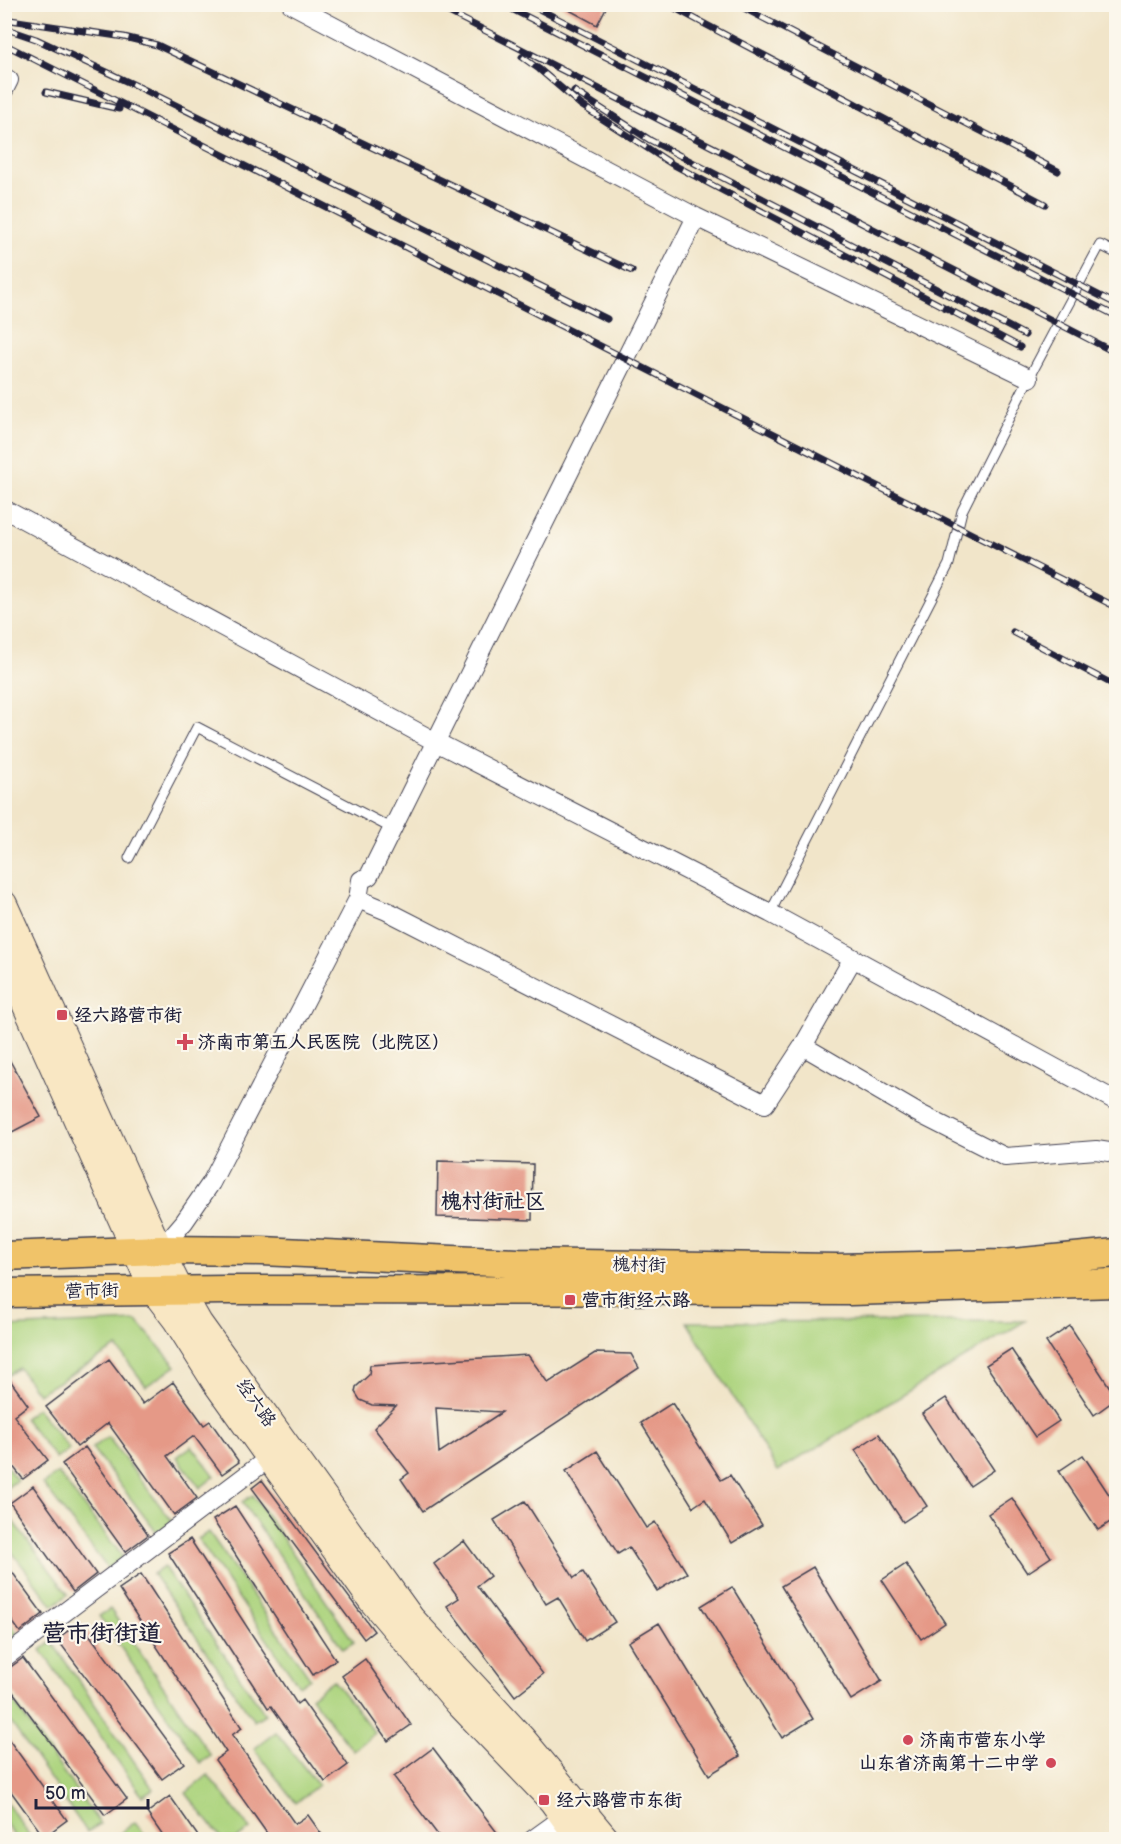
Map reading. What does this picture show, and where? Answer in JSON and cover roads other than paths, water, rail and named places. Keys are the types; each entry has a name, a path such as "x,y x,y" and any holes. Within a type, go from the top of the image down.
{"main road":[{"name":"经六路","path":"4,904 147,1250"},
{"name":"经六路","path":"4,957 166,1290 176,1320 215,1382 371,1600 458,1703 552,1801 580,1839"},
{"name":"槐村街","path":"147,1250 262,1251 519,1263 837,1268 1002,1264 1116,1253"},
{"name":"营市街","path":"4,1256 147,1250"},
{"name":"槐村街","path":"166,1290 850,1291 1116,1283"},
{"name":"经六路","path":"166,1290 199,1323 411,1618 522,1738 607,1839"},
{"name":"营市街","path":"4,1293 166,1290"}],"street":[{"path":"291,4 696,217 1029,378"},
{"path":"4,77 9,80 4,90"},
{"path":"147,1250 184,1221 211,1183 358,898 361,880 369,876 393,829 696,217"},
{"path":"4,509 436,742 770,914 1116,1101"},
{"path":"358,898 765,1104 803,1046 852,960"},
{"path":"803,1046 916,1112 1005,1157 1096,1150 1116,1154"},
{"path":"4,1658 269,1458"},
{"path":"532,1839 564,1817"}],"lane":[{"path":"770,914 949,564 962,512 1029,378 1100,245 1116,253"},
{"path":"129,858 197,727 393,829"}],"railway":[{"path":"433,4 1116,353"},
{"path":"502,4 1116,316"},
{"path":"529,4 1116,304"},
{"path":"667,4 1045,204"},
{"path":"736,4 1058,171"},
{"path":"4,19 124,37 157,45 632,271"},
{"path":"4,28 36,39 141,88 607,319"},
{"path":"4,44 1116,607"},
{"path":"522,57 581,105 672,164 1020,347"},
{"path":"574,91 650,140 1025,335"},
{"path":"46,92 119,109"},
{"path":"1013,632 1116,686"}],"place":[{"name":"经六路营市街","path":"62,1015"},
{"name":"济南市第五人民医院（北院区）","path":"185,1042"},
{"name":"营市街经六路","path":"570,1300"},
{"name":"济南市营东小学","path":"908,1740"},
{"name":"山东省济南第十二中学","path":"1051,1763"},
{"name":"经六路营市东街","path":"544,1800"}],"district":[{"name":"槐村街社区","path":"493,1201"},
{"name":"营市街街道","path":"102,1633"}]}
